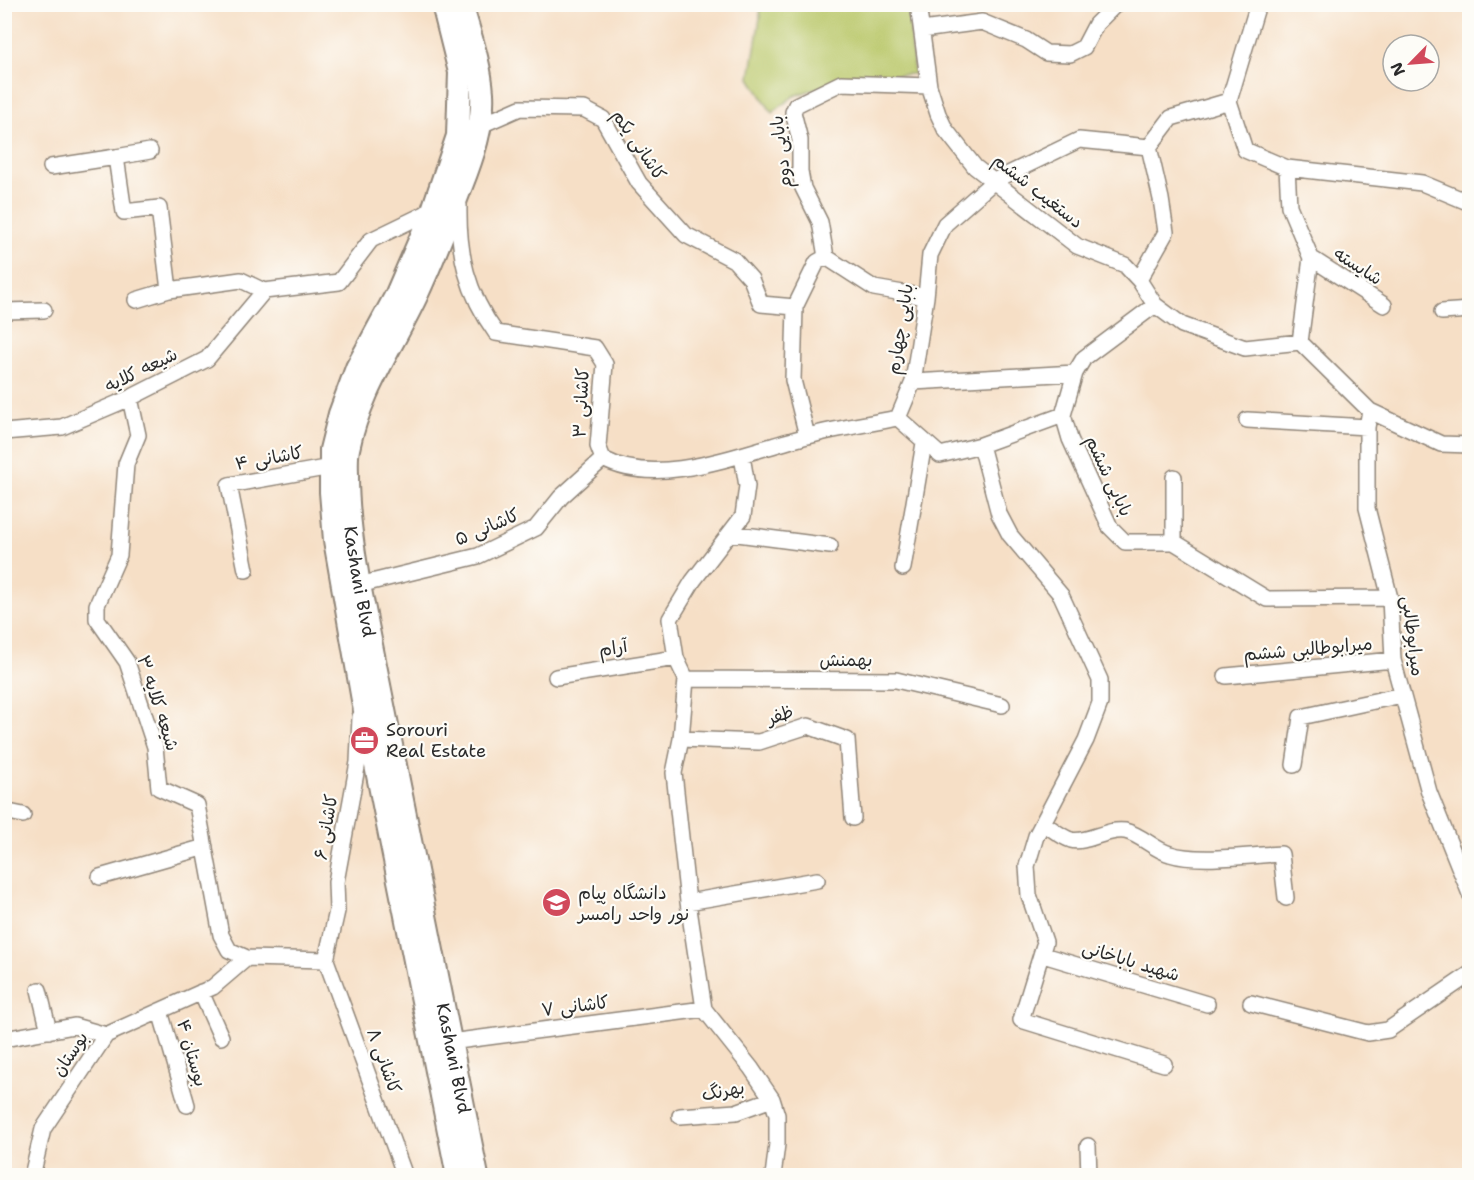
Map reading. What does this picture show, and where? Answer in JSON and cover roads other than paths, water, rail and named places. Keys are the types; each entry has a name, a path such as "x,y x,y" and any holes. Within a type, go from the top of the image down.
{"main road":[{"name":"Kashani Blvd","path":"454,13 478,67 482,94 479,126 470,163 459,193 416,297 372,378 357,413 347,452 347,491 351,538 359,585 442,1043 458,1176"},
{"name":"Kashani Blvd","path":"454,13 460,72 458,136 433,210 396,296 357,368 340,414 331,450 331,492 335,540 363,700 442,1043 477,1176"}],"street":[{"name":"دستغیب ششم","path":"918,4 929,86 938,114 945,129 975,167 1077,246 1125,265 1139,280 1155,305 1182,325 1245,348 1300,342"},
{"path":"921,30 982,22 1026,40 1046,53 1070,54 1084,47 1096,24 1116,4"},
{"path":"1258,4 1229,101 1245,150 1287,168 1422,183 1470,203"},
{"name":"بابایی دوم","path":"826,256 820,222 803,188 800,171 800,140 793,112 796,105 841,83 929,86"},
{"path":"1139,280 1166,232 1149,147 1171,118 1229,101"},
{"name":"کاشانی یکم","path":"479,126 520,108 584,109 603,119 639,183 686,236 734,260 751,279 761,304 795,307"},
{"name":"بابایی چهارم","path":"898,418 913,382 930,255 945,224 994,182 1079,140 1149,147"},
{"path":"51,167 150,151"},
{"path":"116,157 124,212 159,208 169,290"},
{"path":"1287,168 1289,206 1311,258 1300,342 1370,411 1442,444 1470,445"},
{"name":"کاشانی ۳","path":"459,193 458,231 465,272 481,312 496,333 595,348 604,364 598,446 603,459 615,465 665,471 742,456"},
{"path":"136,300 169,290 241,280 264,291 339,282 371,240 433,210"},
{"path":"807,436 793,380 795,307 817,262 826,256 873,288 926,297"},
{"name":"شایسته","path":"1311,258 1384,305"},
{"name":"شیعه کلایه","path":"4,432 62,427 130,398 207,359 264,291"},
{"path":"773,1176 777,1144 777,1115 772,1099 751,1068 704,1010 688,902 674,773 681,739 687,678 676,658 670,620 693,581 742,516 747,486 742,456 807,436 898,418 940,455 981,445 1063,415 1075,373 1084,358 1155,305"},
{"path":"4,311 44,309"},
{"path":"1442,312 1470,310"},
{"path":"913,382 1075,373"},
{"name":"شیعه کلایه ۳","path":"130,398 138,435 126,464 119,555 97,605 97,620 127,662 155,747 159,788 197,805 221,934 229,950 247,958"},
{"name":"میرابوطالبی","path":"1370,411 1367,427 1368,508 1390,598 1393,660 1429,792 1464,864 1470,894"},
{"name":"بابایی ششم","path":"1063,415 1070,439 1110,527 1125,542 1174,542"},
{"path":"1248,420 1367,427"},
{"path":"903,568 924,443"},
{"path":"981,445 999,514 1010,535 1061,596 1100,680 1100,703 1086,740 1042,823 1027,866 1029,895 1046,942 1021,1020 1164,1064"},
{"name":"کاشانی ۵","path":"359,585 478,556 536,528 561,497 603,459"},
{"name":"کاشانی ۴","path":"246,570 229,485 331,467"},
{"path":"1174,477 1174,542 1267,599 1390,598"},
{"path":"730,533 830,546"},
{"name":"آرام","path":"556,676 676,658"},
{"name":"میرابوطالبی ششم","path":"1226,676 1393,660"},
{"name":"بهمنش","path":"687,678 896,680 1002,705"},
{"path":"1294,765 1301,717 1402,695"},
{"name":"کاشانی ۶","path":"327,960 337,911 336,882 358,762 359,724 363,700"},
{"name":"ظفر","path":"681,739 759,742 808,726 847,740 853,818"},
{"path":"4,811 23,815"},
{"path":"1042,823 1071,840 1082,840 1110,831 1125,831 1167,853 1184,858 1281,854 1286,898"},
{"path":"100,877 205,847"},
{"path":"688,902 817,880"},
{"name":"شهید باباخانی","path":"1043,954 1207,1004"},
{"path":"247,958 327,960"},
{"name":"بوستان","path":"32,1176 43,1129 106,1035 213,987 247,958"},
{"name":"کاشانی ۸","path":"327,960 405,1176"},
{"path":"1251,1003 1369,1033 1388,1029 1470,974"},
{"path":"39,990 49,1030"},
{"path":"201,992 221,1037"},
{"name":"کاشانی ۷","path":"442,1043 704,1010"},
{"name":"بوستان ۴","path":"160,1011 187,1105"},
{"path":"4,1040 74,1026 106,1035"},
{"name":"بهرنگ","path":"680,1116 735,1112 772,1099"},
{"path":"1088,1146 1089,1176"}],"place":[{"name":"Sorouri Real Estate","path":"365,740"},
{"name":"دانشگاه پیام نور واحد رامسر","path":"557,903"}]}
